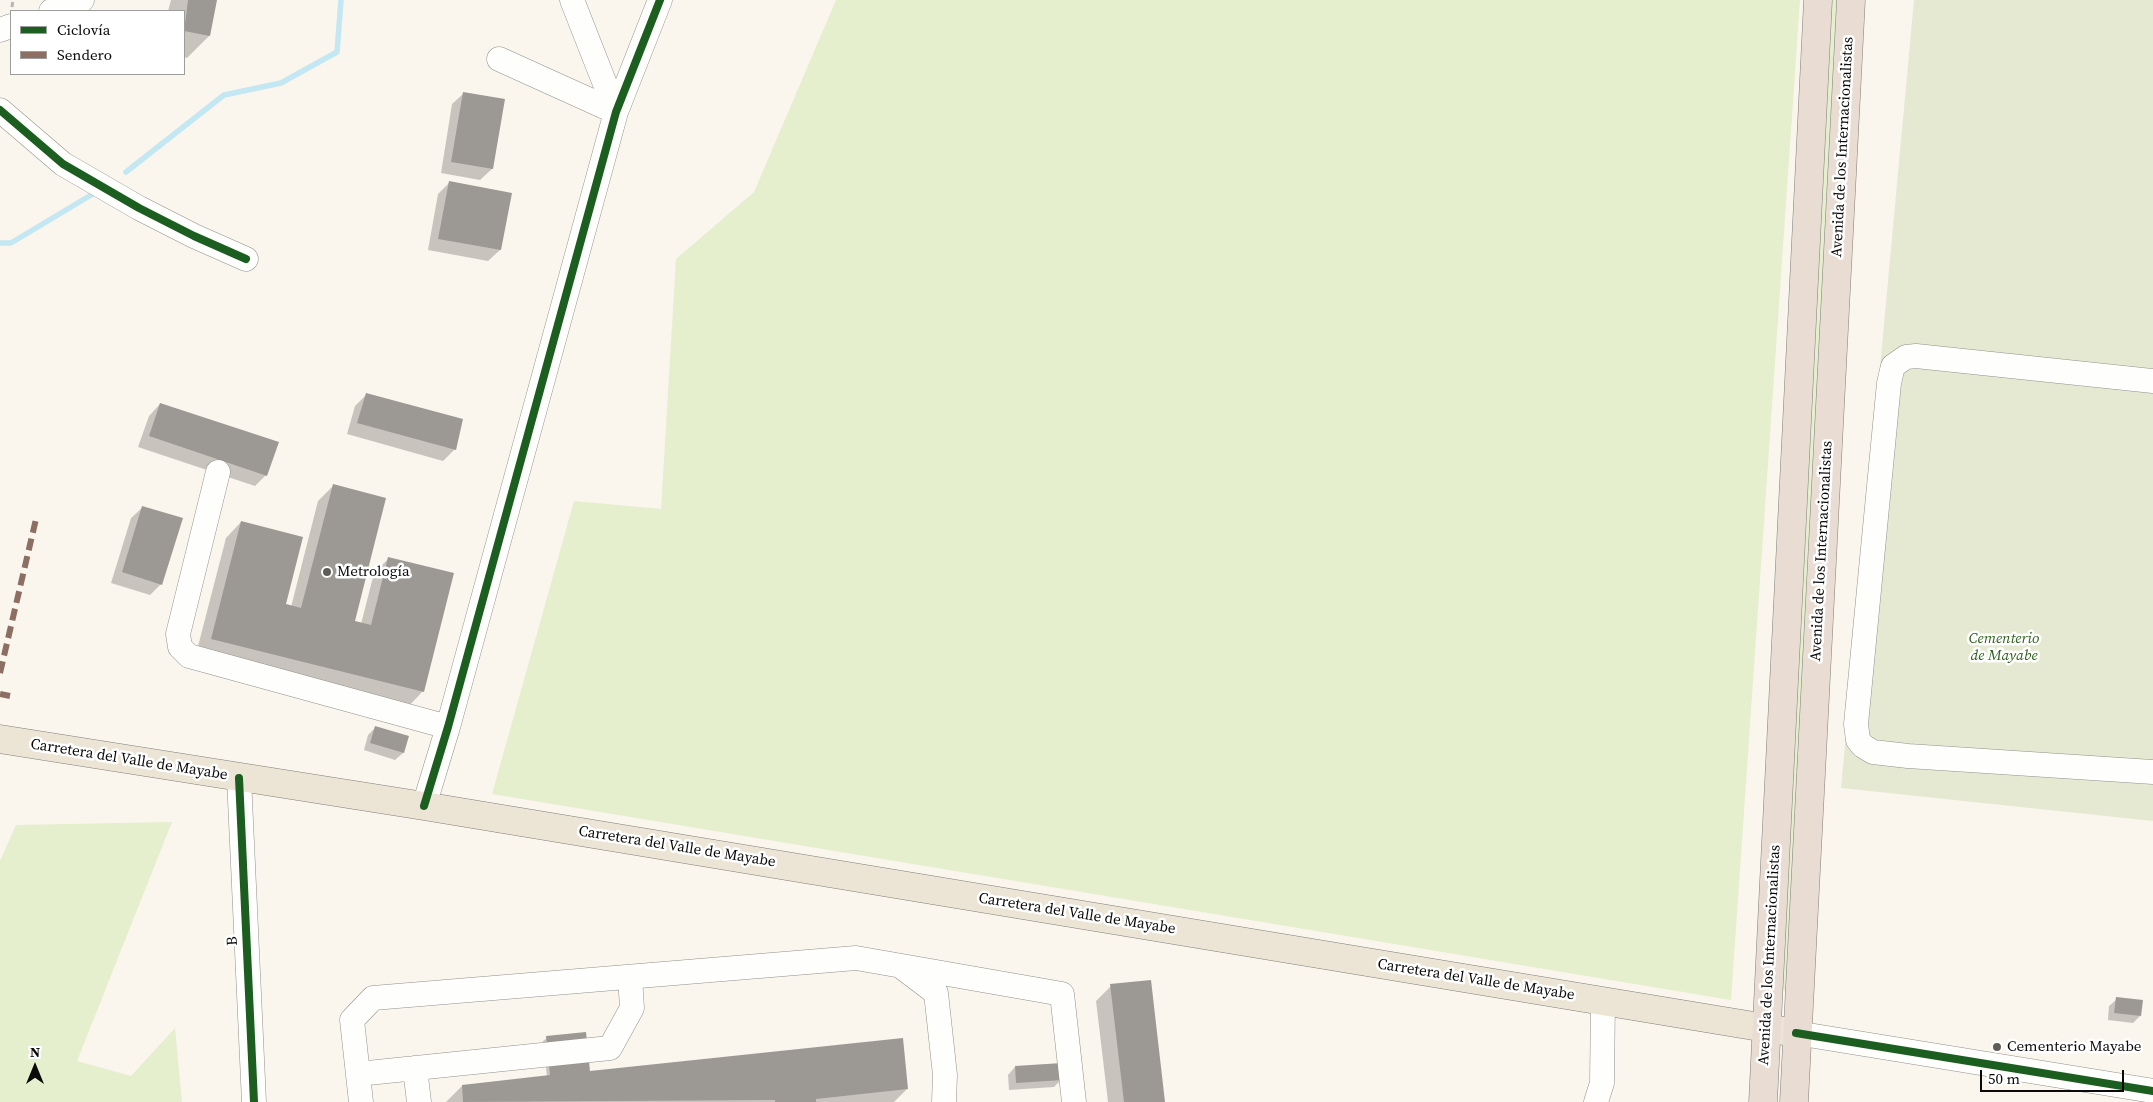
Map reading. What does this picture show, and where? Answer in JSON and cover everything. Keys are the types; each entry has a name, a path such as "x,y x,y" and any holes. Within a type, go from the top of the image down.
{"highway":[{"name":"Avenida de los Internacionalistas","path":"1763,1102 1818,0"},
{"name":"Avenida de los Internacionalistas","path":"1794,1102 1796,1033 1851,0"}],"main road":[{"name":"Carretera del Valle de Mayabe","path":"0,739 424,806 1796,1033"}],"street":[{"path":"54,10 82,0"},
{"path":"572,0 616,112"},
{"path":"424,806 448,727 616,112 660,0"},
{"path":"499,59 616,112"},
{"path":"0,110 63,164 194,236 246,259"},
{"path":"2153,381 1916,356 1906,357 1893,366 1888,393 1856,733 1863,746 1873,752 2153,772"},
{"path":"218,472 178,634 180,647 188,656 448,727"},
{"name":"B","path":"239,778 254,1102"},
{"path":"361,1102 352,1020 373,998 856,958 1062,994 1074,1102"},
{"path":"900,966 936,993 945,1075 944,1102"},
{"path":"358,1074 610,1048 632,1008 630,976"},
{"path":"1599,1100 1603,1001"},
{"name":"Carretera del Valle de Mayabe","path":"1796,1033 2153,1091"},
{"path":"415,1068 419,1102"}],"green space":[{"path":"836,0 1800,0 1731,1000 492,794 574,501 661,509 676,259 754,192"},
{"path":"1830,0 1841,0 1791,991 1782,990"},
{"name":"Cementerio de Mayabe","path":"1914,0 2153,0 2153,821 1841,788"},
{"path":"172,822 77,1061 131,1076 175,1028 182,1102 0,1102 0,861 16,825"}],"building":[{"path":"188,0 217,0 210,36 185,31"},
{"path":"463,92 505,99 493,169 451,162"},
{"path":"449,181 512,193 501,250 438,239"},
{"path":"366,393 463,419 456,450 357,423"},
{"path":"160,403 279,442 267,476 149,436"},
{"path":"333,484 386,498 355,621 371,625 388,557 454,573 424,692 211,639 241,521 303,537 286,604 301,608"},
{"path":"142,506 183,518 162,585 122,572"},
{"path":"375,726 409,736 404,753 370,743"},
{"path":"1151,980 1165,1102 1124,1102 1110,984"},
{"path":"2116,997 2143,1000 2141,1016 2114,1013"},
{"path":"586,1032 590,1071 903,1038 908,1089 816,1099 816,1102 775,1102 775,1100 463,1102 462,1085 550,1075 546,1036"},
{"path":"1062,1063 1063,1080 1016,1083 1015,1066"}],"waterway":[{"path":"126,172 224,95 281,83 337,52 341,0"},
{"path":"0,243 11,243 96,192"}],"marked path":[{"path":"0,673 36,519"},
{"path":"0,694 10,696"}],"cycle path":[{"path":"424,806 448,727 616,112 660,0"},
{"path":"0,110 63,164 139,208 194,236 246,259"},
{"path":"239,778 254,1102"},
{"path":"1796,1033 2153,1091"}],"place":[{"name":"Metrología","path":"327,572"},
{"name":"Cementerio Mayabe","path":"1997,1047"}]}
